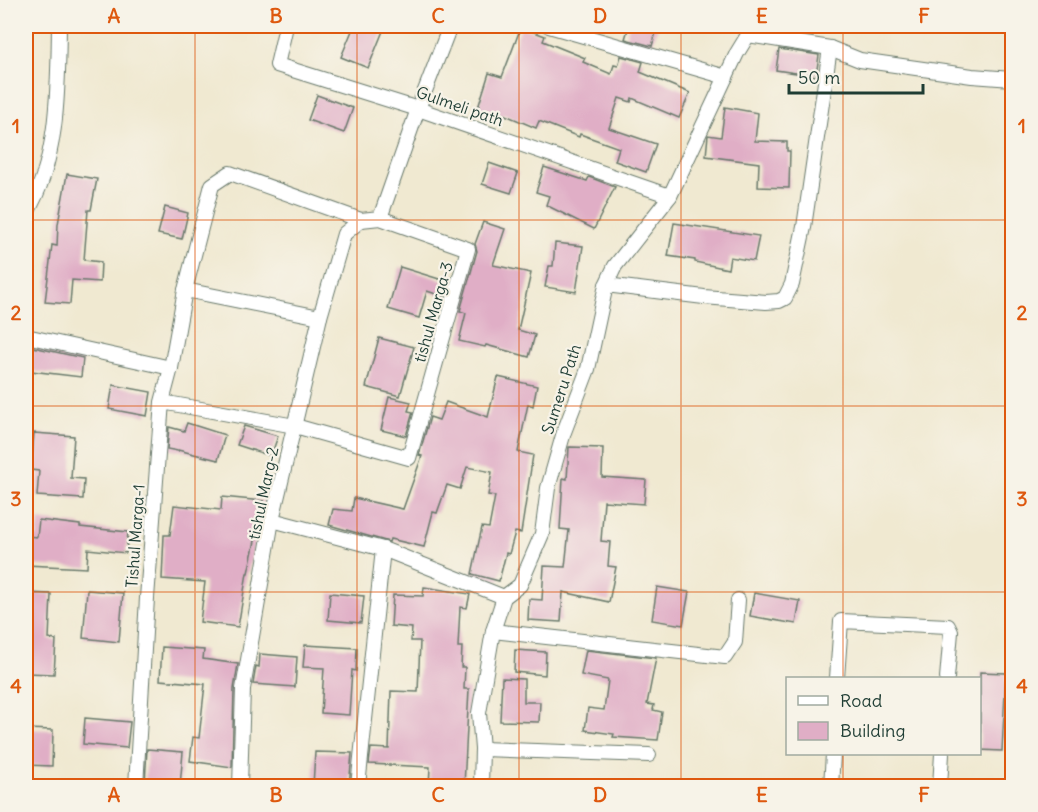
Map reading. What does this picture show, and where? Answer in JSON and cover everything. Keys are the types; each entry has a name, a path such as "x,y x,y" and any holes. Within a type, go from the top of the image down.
{"street":[{"path":"26,214 40,185 50,148 58,80 59,26"},
{"name":"Gulmeli path","path":"286,26 277,65 418,109 670,196"},
{"path":"380,218 450,26"},
{"path":"549,26 726,77"},
{"path":"749,31 830,48 860,60 972,76 1012,79"},
{"name":"Sumeru Path","path":"481,786 482,749 479,713 493,631 504,597 520,585 542,534 549,488 564,432 588,369 606,285 624,252 670,196 749,31"},
{"path":"606,285 766,302 785,298 792,284 804,227 830,48"},
{"name":"Tishul Marga-1","path":"136,786 162,402 171,368 185,290 212,185 230,173 361,220"},
{"name":"tishul Marga-3","path":"295,426 409,458 468,249 380,218 361,220"},
{"name":"tishul Marg-2","path":"240,786 243,689 272,520 320,317 344,234 361,220"},
{"path":"185,290 320,317"},
{"path":"26,336 171,368"},
{"path":"162,402 295,426"},
{"path":"272,520 383,549 504,597"},
{"path":"358,786 383,549"},
{"path":"493,631 725,657 735,642 738,600"},
{"path":"837,677 841,621 948,626 951,632 947,677"},
{"path":"482,749 650,755"},
{"path":"831,786 833,755"},
{"path":"940,786 942,755"}],"building":[{"path":"354,26 385,26 368,68 341,57"},
{"path":"629,26 658,26 652,46 625,39"},
{"path":"521,27 545,36 543,41 585,58 583,62 611,74 614,65 618,66 621,56 643,62 640,72 690,93 679,118 632,98 631,102 619,98 609,128 656,144 646,172 615,161 619,148 580,134 579,137 539,121 536,128 503,114 502,118 477,111 489,73 502,77"},
{"path":"779,49 819,55 816,76 776,70"},
{"path":"317,95 353,108 344,133 308,120"},
{"path":"725,107 758,113 755,141 787,142 787,151 790,151 789,188 758,187 759,163 706,156 708,135 721,137"},
{"path":"489,163 518,173 511,193 482,184"},
{"path":"544,167 587,181 589,177 615,187 594,229 546,205 549,196 536,192"},
{"path":"67,174 97,179 91,210 88,210 84,260 101,262 100,282 72,280 70,304 45,302 52,245 57,246 58,224"},
{"path":"165,207 188,213 182,239 158,234"},
{"path":"483,222 505,229 493,265 531,273 518,330 535,335 529,357 486,345 485,347 459,341 466,313 460,311 477,251 475,244"},
{"path":"674,223 759,236 754,261 730,257 728,269 695,262 695,260 668,256"},
{"path":"555,243 583,246 576,292 545,287 549,266 553,266"},
{"path":"400,267 449,282 445,297 427,291 419,318 388,309"},
{"path":"379,338 414,347 400,396 366,387"},
{"path":"33,347 83,358 81,377 31,371"},
{"path":"498,377 537,386 533,406 528,404 518,452 533,455 521,533 515,532 509,554 506,553 499,581 472,574 482,527 489,528 495,496 488,495 492,472 467,467 460,489 447,485 437,513 433,512 424,547 390,539 389,542 329,525 333,509 352,511 354,498 403,509 422,456 419,455 430,417 439,420 446,402 488,417"},
{"path":"113,385 151,392 147,416 109,409"},
{"path":"389,397 411,402 408,411 413,412 406,436 381,430"},
{"path":"187,423 225,435 218,460 167,449 169,427 184,431"},
{"path":"244,426 278,436 271,456 237,445"},
{"path":"34,433 74,436 71,478 84,479 83,499 37,496 39,471 31,470"},
{"path":"569,447 603,448 602,477 646,480 644,504 604,501 601,541 610,542 608,566 616,567 609,602 563,592 561,622 528,620 529,599 542,600 544,566 565,567 569,530 560,529 563,478 567,479"},
{"path":"222,497 264,501 262,527 258,527 238,627 200,622 205,582 162,579 164,535 170,535 174,505 221,510"},
{"path":"39,520 128,532 126,553 88,549 87,568 26,565 26,536 37,537"},
{"path":"424,587 470,594 467,608 460,607 458,647 462,647 461,667 465,667 464,689 469,689 464,786 429,786 430,767 369,764 371,748 389,749 391,691 418,692 420,641 411,641 412,628 391,626 393,595 423,596"},
{"path":"657,587 689,592 683,625 652,620"},
{"path":"87,590 123,593 119,642 83,638"},
{"path":"26,593 51,594 49,639 56,640 54,674 26,673"},
{"path":"330,593 364,596 361,623 328,620"},
{"path":"754,593 800,601 796,624 750,616"},
{"path":"305,645 357,648 356,671 352,670 349,715 321,713 324,668 303,667"},
{"path":"162,647 204,650 203,659 238,664 234,689 232,767 190,761 193,737 199,738 205,684 160,680"},
{"path":"515,650 546,652 545,675 514,672"},
{"path":"586,650 656,658 647,704 654,705 653,710 662,712 658,740 613,737 614,734 585,730 588,708 604,710 608,680 581,675"},
{"path":"260,654 297,657 295,687 253,684 256,666 259,667"},
{"path":"980,672 1006,673 1002,751 981,750"},
{"path":"502,678 524,679 524,702 540,702 539,722 500,721"},
{"path":"85,718 130,722 127,748 83,744"},
{"path":"26,729 53,730 52,766 26,765"},
{"path":"147,749 183,752 180,786 145,784"},
{"path":"315,752 352,753 349,786 313,786"}]}
